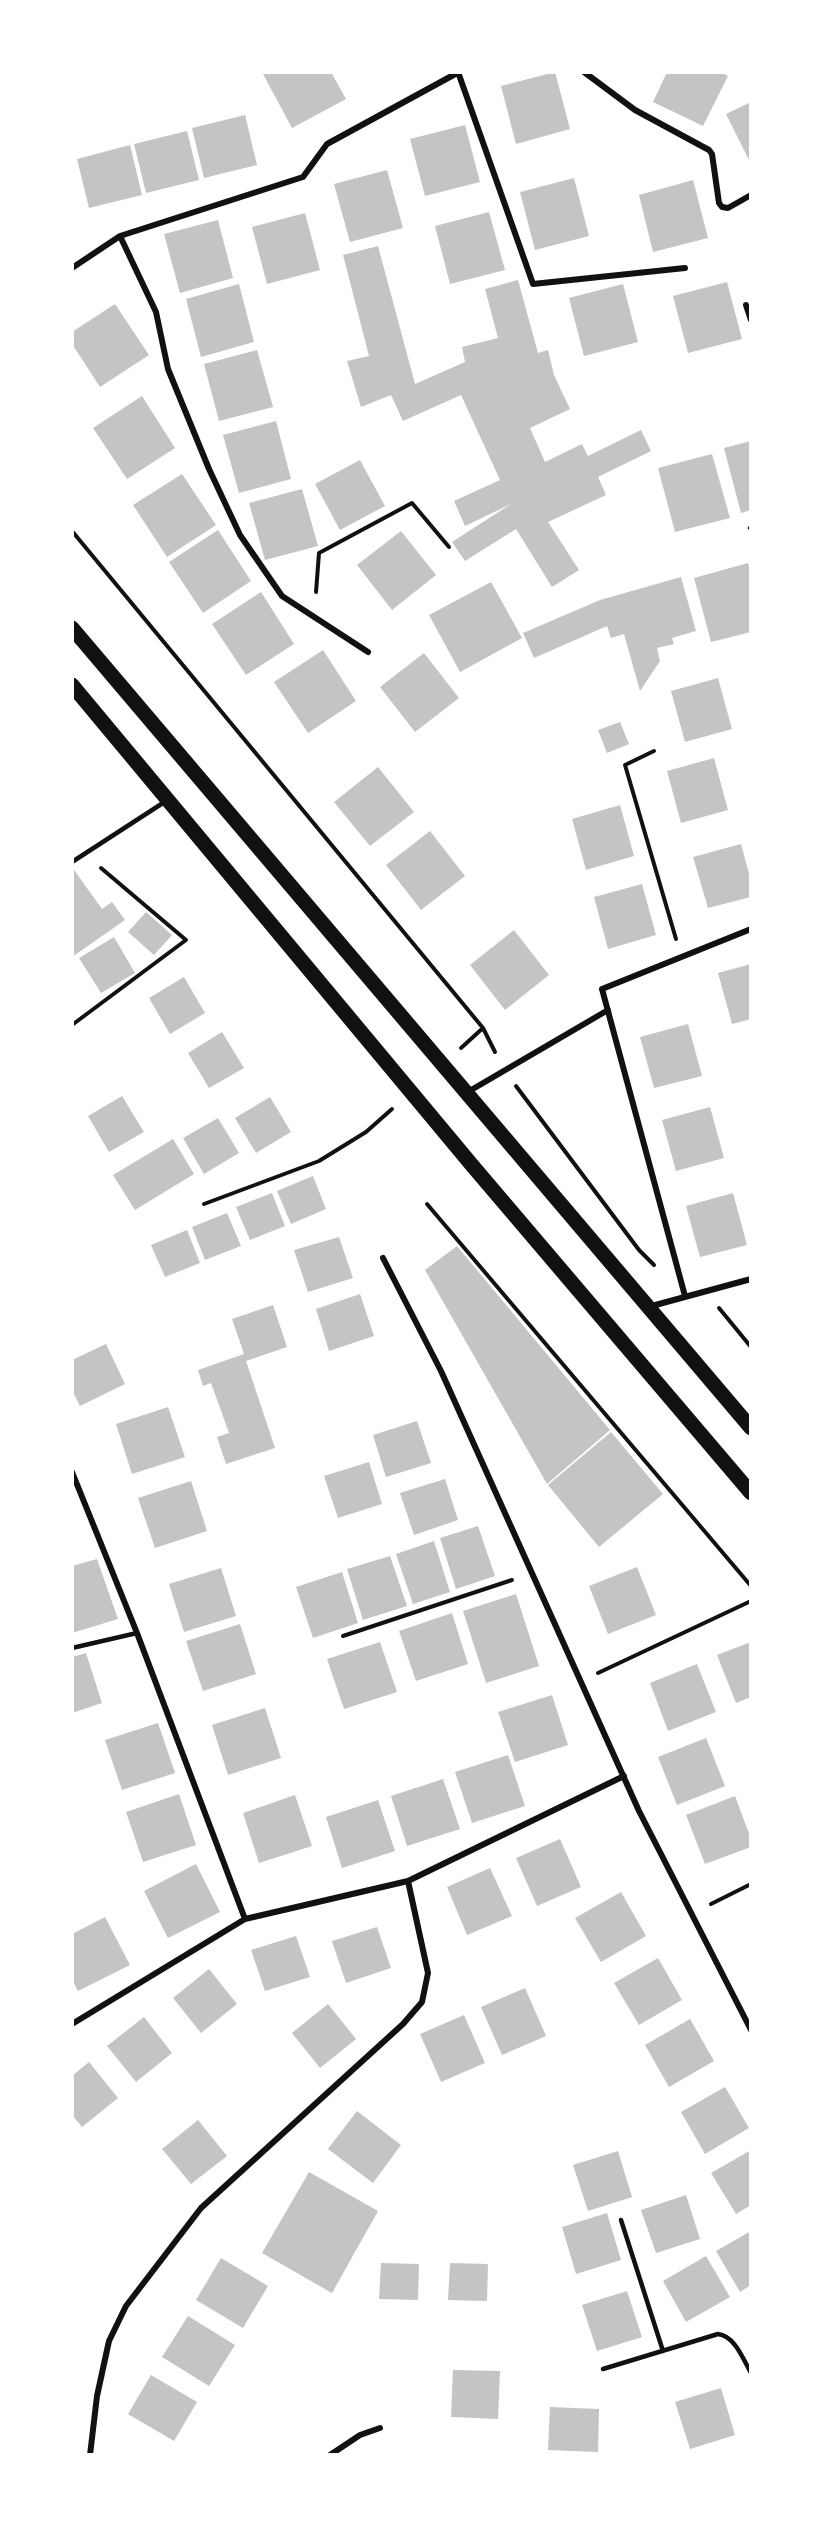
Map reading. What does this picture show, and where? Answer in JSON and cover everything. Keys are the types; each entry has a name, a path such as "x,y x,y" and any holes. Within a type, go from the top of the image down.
{"main road":[{"path":"72,628 751,1428"},
{"path":"72,685 478,1173 751,1493"}],"street":[{"path":"72,268 120,236 303,177 327,144 459,72 533,284 685,268"},
{"path":"584,72 635,110 709,150 712,154 718,203 722,207 728,208 751,195"},
{"path":"120,236 156,312 168,369 209,469 240,535 282,596 368,652"},
{"path":"746,305 751,320"},
{"path":"685,1296 602,989 751,929"},
{"path":"465,1093 608,1010"},
{"path":"383,1258 441,1371 639,1811 751,2030"},
{"path":"648,1307 751,1279"},
{"path":"72,1472 137,1633 245,1919"},
{"path":"72,2024 245,1919 408,1881 624,1776"},
{"path":"90,2455 97,2396 109,2341 126,2306 201,2208 403,2024 422,2002 428,1973 408,1881"},
{"path":"330,2455 360,2434 380,2428"}],"lane":[{"path":"72,862 168,800"},
{"path":"72,1647 137,1633"},
{"path":"621,2220 663,2351"},
{"path":"603,2369 718,2334 726,2335 751,2373"}],"path":[{"path":"314,617 319,553 412,503 449,547"},
{"path":"72,531 483,1028 504,1070 639,1251 685,1296"},
{"path":"654,751 625,765 681,957"},
{"path":"72,1025 186,940 84,854"},
{"path":"456,1052 483,1028"},
{"path":"204,1204 319,1161 366,1132 397,1105"},
{"path":"427,1204 751,1586"},
{"path":"717,1306 751,1347"},
{"path":"343,1636 532,1574"},
{"path":"581,1681 751,1601"},
{"path":"691,1913 751,1884"}],"building":[{"path":"267,72 331,72 346,99 292,128 263,74"},
{"path":"555,72 570,129 516,144 501,86"},
{"path":"667,72 720,72 728,76 703,126 653,102"},
{"path":"751,102 751,164 726,114"},
{"path":"245,115 257,165 204,178 192,128"},
{"path":"465,125 480,182 425,196 410,139"},
{"path":"187,131 199,180 146,193 134,144"},
{"path":"130,145 142,195 89,208 77,159"},
{"path":"387,170 403,228 350,242 334,184"},
{"path":"574,178 589,236 535,250 520,192"},
{"path":"693,180 708,238 653,252 639,195"},
{"path":"489,212 505,270 450,284 435,226"},
{"path":"305,213 320,270 267,284 252,227"},
{"path":"218,220 233,278 180,293 164,234"},
{"path":"378,246 415,384 465,362 462,347 498,338 485,289 518,280 538,353 548,350 554,375 570,409 530,428 545,462 582,444 588,456 641,430 651,451 598,477 606,495 548,522 579,570 552,587 516,529 465,561 452,542 511,504 465,526 454,501 500,480 461,395 403,421 391,395 361,407 347,361 369,356 343,255"},
{"path":"727,282 742,339 688,353 673,296"},
{"path":"239,284 254,342 201,357 186,299"},
{"path":"623,284 638,342 584,356 569,298"},
{"path":"115,304 149,355 100,387 72,344 72,332"},
{"path":"257,350 273,407 219,421 204,364"},
{"path":"142,396 175,448 127,479 93,428"},
{"path":"276,421 291,479 239,493 223,435"},
{"path":"751,441 751,510 741,513 724,448"},
{"path":"712,454 730,518 675,532 658,468"},
{"path":"360,460 385,506 340,530 315,484"},
{"path":"182,474 216,525 167,557 133,505"},
{"path":"302,489 318,546 265,560 249,503"},
{"path":"218,530 251,581 203,613 169,562"},
{"path":"401,531 436,575 392,610 357,565"},
{"path":"748,563 751,573 751,632 711,642 694,578"},
{"path":"681,577 696,631 672,638 674,644 657,648 660,661 640,691 624,634 611,638 607,626 534,658 523,633 600,600"},
{"path":"491,582 522,638 460,672 429,615"},
{"path":"261,592 294,644 246,675 212,624"},
{"path":"323,650 356,701 308,733 274,682"},
{"path":"424,653 459,698 415,732 380,687"},
{"path":"718,678 732,729 685,742 671,691"},
{"path":"620,722 629,744 607,753 598,730"},
{"path":"714,758 728,810 681,823 667,771"},
{"path":"378,767 414,812 370,846 334,802"},
{"path":"620,805 634,856 586,870 572,819"},
{"path":"430,831 465,876 421,910 386,865"},
{"path":"741,844 751,881 751,897 708,908 693,857"},
{"path":"72,867 102,909 112,902 125,920 72,957"},
{"path":"642,884 656,935 608,949 594,897"},
{"path":"146,912 172,935 154,955 128,932"},
{"path":"514,930 549,975 505,1010 470,965"},
{"path":"114,937 135,973 101,993 79,958"},
{"path":"751,964 751,1019 732,1024 718,973"},
{"path":"184,977 205,1013 170,1034 149,998"},
{"path":"688,1024 702,1076 654,1088 640,1037"},
{"path":"222,1032 244,1068 209,1088 188,1053"},
{"path":"122,1096 144,1132 109,1152 88,1116"},
{"path":"270,1097 291,1132 256,1153 235,1118"},
{"path":"710,1107 724,1158 676,1171 662,1120"},
{"path":"218,1118 239,1153 204,1174 183,1138"},
{"path":"173,1139 194,1174 135,1210 113,1175"},
{"path":"313,1176 326,1209 291,1224 277,1191"},
{"path":"272,1193 285,1226 250,1240 236,1207"},
{"path":"733,1193 747,1245 700,1257 686,1206"},
{"path":"227,1213 241,1246 205,1260 192,1227"},
{"path":"187,1230 200,1263 165,1277 151,1245"},
{"path":"339,1237 353,1278 308,1292 294,1250"},
{"path":"457,1246 610,1430 547,1484 425,1270"},
{"path":"360,1294 374,1336 329,1351 316,1309"},
{"path":"273,1305 287,1347 246,1361 275,1448 226,1464 217,1437 229,1433 211,1383 203,1386 198,1370 244,1354 232,1319"},
{"path":"106,1344 125,1384 80,1406 72,1390 72,1360"},
{"path":"168,1407 185,1457 132,1474 116,1424"},
{"path":"417,1421 431,1463 386,1477 373,1435"},
{"path":"611,1432 663,1494 599,1547 548,1485"},
{"path":"369,1462 382,1504 338,1518 324,1476"},
{"path":"445,1479 458,1520 414,1535 400,1493"},
{"path":"191,1481 207,1531 155,1548 138,1498"},
{"path":"478,1526 495,1576 456,1589 440,1538"},
{"path":"434,1541 450,1592 413,1604 396,1554"},
{"path":"390,1556 407,1606 363,1620 347,1569"},
{"path":"97,1559 118,1619 72,1633 72,1566"},
{"path":"637,1567 656,1615 608,1634 589,1586"},
{"path":"221,1568 236,1616 184,1632 169,1584"},
{"path":"342,1572 358,1623 313,1638 296,1587"},
{"path":"516,1594 539,1666 486,1683 463,1611"},
{"path":"452,1613 468,1664 416,1681 399,1631"},
{"path":"240,1624 256,1674 203,1691 186,1641"},
{"path":"380,1642 397,1692 344,1709 327,1659"},
{"path":"751,1642 751,1697 736,1703 717,1655"},
{"path":"86,1653 102,1703 72,1713 72,1657"},
{"path":"697,1664 716,1712 668,1731 650,1683"},
{"path":"552,1695 568,1745 515,1762 498,1712"},
{"path":"265,1708 281,1758 228,1775 212,1725"},
{"path":"158,1723 175,1773 122,1790 105,1740"},
{"path":"706,1738 725,1786 677,1805 658,1757"},
{"path":"508,1755 525,1806 472,1823 455,1772"},
{"path":"443,1779 460,1829 407,1846 391,1796"},
{"path":"179,1794 196,1845 143,1862 126,1812"},
{"path":"295,1795 312,1846 259,1863 243,1813"},
{"path":"735,1796 751,1839 751,1847 705,1864 686,1815"},
{"path":"378,1800 395,1851 342,1868 326,1817"},
{"path":"560,1839 581,1887 537,1906 516,1858"},
{"path":"196,1864 220,1912 168,1938 144,1891"},
{"path":"490,1868 512,1916 467,1935 447,1887"},
{"path":"621,1892 646,1936 601,1962 575,1918"},
{"path":"105,1917 130,1965 78,1991 72,1980 72,1934"},
{"path":"377,1927 391,1968 346,1983 332,1941"},
{"path":"296,1936 310,1977 265,1991 251,1950"},
{"path":"658,1958 682,2000 639,2025 614,1983"},
{"path":"209,1969 237,2004 201,2033 173,1998"},
{"path":"525,1988 546,2036 502,2055 481,2007"},
{"path":"328,2004 356,2039 320,2068 292,2033"},
{"path":"464,2015 485,2063 441,2082 420,2034"},
{"path":"144,2017 172,2053 136,2082 107,2046"},
{"path":"690,2019 714,2061 669,2087 645,2045"},
{"path":"89,2062 118,2098 82,2127 72,2115 72,2076"},
{"path":"725,2087 749,2128 705,2154 681,2112"},
{"path":"357,2111 401,2145 373,2183 328,2149"},
{"path":"198,2120 227,2156 191,2184 162,2149"},
{"path":"751,2150 751,2205 736,2214 711,2173"},
{"path":"618,2151 632,2197 588,2211 573,2165"},
{"path":"309,2172 378,2211 332,2293 262,2253"},
{"path":"686,2195 700,2239 656,2253 641,2210"},
{"path":"607,2213 621,2260 576,2274 562,2227"},
{"path":"751,2231 751,2285 740,2292 716,2251"},
{"path":"706,2256 730,2297 686,2322 663,2281"},
{"path":"221,2258 268,2286 243,2328 196,2300"},
{"path":"381,2263 419,2264 418,2300 379,2299"},
{"path":"450,2263 488,2264 487,2301 448,2300"},
{"path":"627,2291 642,2337 597,2351 582,2305"},
{"path":"188,2316 235,2345 209,2386 162,2357"},
{"path":"453,2370 500,2371 498,2419 451,2417"},
{"path":"151,2375 197,2402 174,2441 128,2414"},
{"path":"721,2388 735,2435 690,2449 675,2402"},
{"path":"550,2407 599,2409 598,2452 548,2450"}]}
